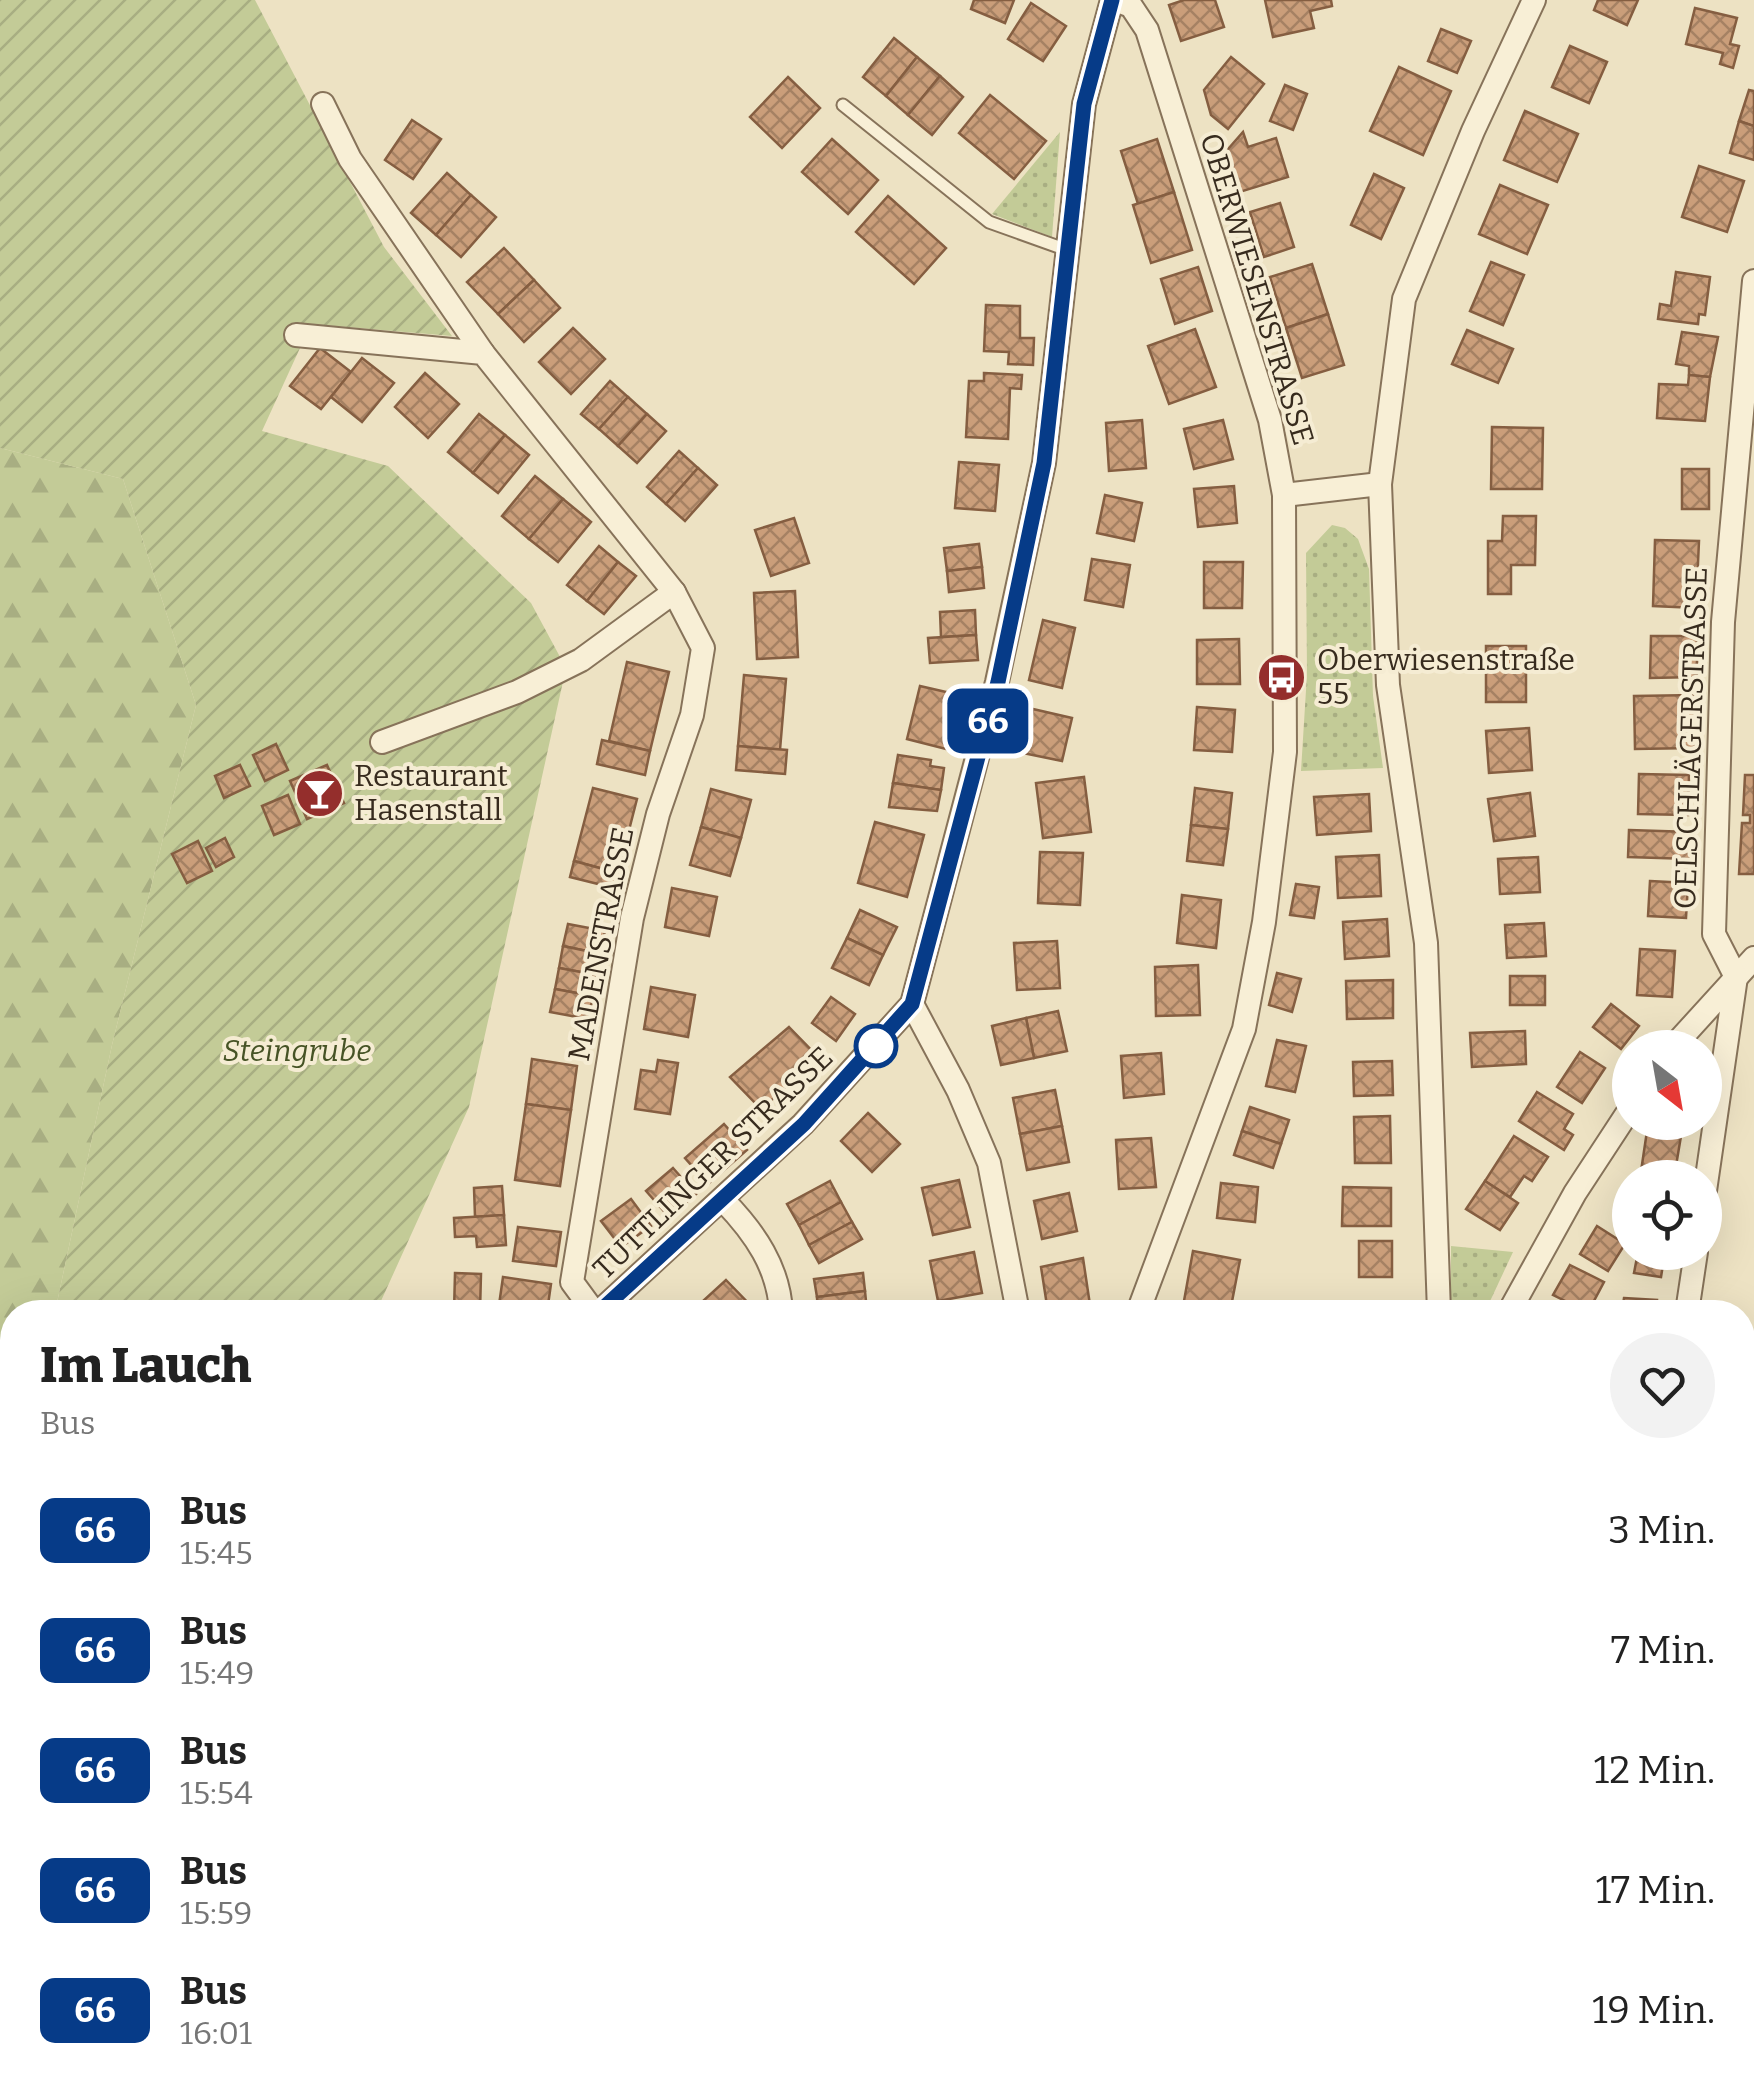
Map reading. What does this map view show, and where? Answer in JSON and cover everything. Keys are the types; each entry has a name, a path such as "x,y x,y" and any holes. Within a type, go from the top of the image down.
{"street":[{"name":"TUTTLINGER STRASSE","path":"611,1300 724,1201 804,1124 912,1004 998,682 1040,481 1070,251 1084,104 1114,0"},
{"name":"OBERWIESENSTRASSE","path":"1114,0 1131,6 1147,30 1270,420 1284,495 1285,752 1264,922 1244,1029 1142,1300"},
{"path":"1439,1300 1426,943 1388,685 1380,484 1404,299 1473,131 1534,0"},
{"name":"MADENSTRASSE","path":"323,104 350,160 483,353 674,592 703,648 692,715 658,814 632,918 572,1282 587,1300"},
{"name":"OELSCHLÄGERSTRASSE","path":"1736,977 1714,934 1723,622 1754,281"},
{"path":"296,335 483,353"},
{"path":"1284,495 1380,484"},
{"path":"382,742 518,692 581,660 674,592"},
{"path":"1688,1030 1754,958"},
{"path":"1709,1160 1736,977"},
{"path":"912,1004 958,1090 989,1163 1016,1300"},
{"path":"1516,1300 1575,1193 1612,1136"},
{"path":"724,1201 750,1228 780,1284 781,1300"},
{"path":"1689,1300 1693,1270"}],"lane":[{"path":"843,105 989,222 1070,251"}],"green space":[{"name":"Steingrube","path":"0,0 255,0 384,247 452,336 311,324 262,431 388,466 531,603 566,668 469,1107 381,1300 58,1300 112,1045 196,705 123,479 0,448"},
{"path":"1060,132 1052,237 992,214"},
{"path":"0,448 123,479 196,705 112,1045 58,1300 0,1300"},
{"path":"1332,525 1345,528 1358,539 1369,569 1373,696 1383,768 1301,771 1307,674 1306,553"},
{"path":"1451,1246 1513,1252 1491,1300 1451,1300"}],"building":[{"path":"974,0 1014,0 1005,23 971,9"},
{"path":"1184,0 1215,0 1224,27 1181,41 1169,5"},
{"path":"1265,0 1331,0 1332,6 1310,11 1314,28 1273,37"},
{"path":"1598,0 1638,0 1627,25 1594,10"},
{"path":"1031,3 1066,26 1043,61 1008,39"},
{"path":"1695,8 1737,18 1730,44 1739,46 1733,68 1720,64 1723,53 1686,44"},
{"path":"1441,29 1471,41 1457,73 1428,61"},
{"path":"894,38 917,57 886,96 863,77"},
{"path":"1570,46 1607,62 1589,103 1552,87"},
{"path":"917,57 940,76 908,115 886,96"},
{"path":"1231,57 1264,84 1228,129 1211,115 1204,90"},
{"path":"1399,67 1451,91 1423,155 1370,131"},
{"path":"940,76 963,97 932,135 908,115"},
{"path":"788,77 820,108 782,148 750,117"},
{"path":"1285,85 1307,94 1293,130 1270,121"},
{"path":"1749,90 1754,91 1754,126 1739,121"},
{"path":"990,95 1046,141 1014,179 959,133"},
{"path":"1525,111 1578,134 1557,182 1504,160"},
{"path":"412,120 441,139 413,179 385,160"},
{"path":"1739,121 1754,126 1754,160 1730,153"},
{"path":"1243,132 1248,147 1276,138 1288,177 1233,194 1222,156"},
{"path":"832,139 878,180 848,214 802,172"},
{"path":"1157,139 1174,192 1138,204 1121,151"},
{"path":"1699,166 1744,181 1727,232 1682,217"},
{"path":"447,173 471,195 436,235 411,213"},
{"path":"1374,174 1404,188 1381,239 1351,225"},
{"path":"1500,185 1548,205 1527,254 1479,234"},
{"path":"1174,192 1192,250 1151,263 1133,205"},
{"path":"471,195 496,217 461,257 436,235"},
{"path":"888,196 946,248 914,284 856,232"},
{"path":"1280,203 1294,247 1264,257 1250,212"},
{"path":"504,248 534,280 498,314 467,282"},
{"path":"1491,262 1524,275 1503,325 1470,311"},
{"path":"1312,264 1328,314 1286,328 1270,277"},
{"path":"1198,267 1212,311 1175,324 1161,279"},
{"path":"1676,272 1710,277 1705,315 1699,314 1698,324 1658,319 1660,304 1671,306"},
{"path":"534,280 560,308 524,342 498,314"},
{"path":"986,305 1020,306 1020,338 1034,338 1033,365 1008,364 1009,352 984,351"},
{"path":"1328,314 1344,365 1302,378 1286,328"},
{"path":"573,328 605,359 571,394 539,362"},
{"path":"1195,329 1216,387 1169,404 1148,346"},
{"path":"1467,330 1513,349 1498,383 1452,364"},
{"path":"1682,332 1718,337 1710,377 1689,375 1689,366 1676,364"},
{"path":"320,348 351,372 321,409 290,386"},
{"path":"362,358 394,383 362,422 331,397"},
{"path":"425,373 459,404 428,438 395,407"},
{"path":"984,373 1022,375 1021,389 1010,388 1008,439 966,437 969,381 984,381"},
{"path":"1689,375 1710,377 1705,421 1657,418 1659,384 1688,385"},
{"path":"610,381 628,397 599,429 581,414"},
{"path":"628,397 647,414 618,446 599,429"},
{"path":"479,414 505,435 473,473 448,452"},
{"path":"647,414 666,431 637,463 618,446"},
{"path":"1142,420 1146,468 1109,471 1106,423"},
{"path":"1223,420 1233,459 1194,469 1184,429"},
{"path":"1492,427 1543,428 1542,489 1491,489"},
{"path":"505,435 529,455 498,493 473,473"},
{"path":"679,451 698,468 666,504 647,487"},
{"path":"959,462 999,465 995,511 955,508"},
{"path":"698,468 717,485 685,521 666,504"},
{"path":"1682,469 1709,469 1709,509 1682,509"},
{"path":"535,476 563,499 529,539 502,516"},
{"path":"1234,486 1237,523 1198,527 1194,489"},
{"path":"1105,495 1142,503 1134,541 1097,533"},
{"path":"563,499 591,522 558,562 529,539"},
{"path":"1503,516 1536,516 1535,565 1511,565 1511,594 1488,594 1488,541 1502,541"},
{"path":"794,518 809,563 771,576 755,530"},
{"path":"1655,540 1699,541 1696,608 1653,606"},
{"path":"979,544 982,567 947,571 944,548"},
{"path":"599,546 618,562 587,601 567,585"},
{"path":"1092,559 1130,565 1123,607 1085,600"},
{"path":"618,562 636,576 604,614 587,601"},
{"path":"1204,562 1243,562 1242,608 1204,608"},
{"path":"982,567 984,588 949,592 947,571"},
{"path":"795,591 798,657 757,659 754,593"},
{"path":"975,610 976,635 941,637 940,612"},
{"path":"1043,620 1075,628 1062,688 1029,680"},
{"path":"976,635 978,660 930,663 928,638"},
{"path":"1651,636 1697,636 1697,677 1650,678"},
{"path":"1239,639 1240,684 1197,684 1197,640"},
{"path":"1486,646 1526,646 1526,702 1486,702"},
{"path":"627,662 669,672 650,751 609,741"},
{"path":"744,675 786,679 780,750 738,746"},
{"path":"920,686 959,695 946,749 907,739"},
{"path":"1695,695 1696,748 1635,749 1634,696"},
{"path":"1197,707 1235,710 1232,752 1194,750"},
{"path":"1033,709 1072,718 1062,761 1023,753"},
{"path":"1529,728 1532,770 1489,773 1486,731"},
{"path":"602,740 650,751 645,775 597,764"},
{"path":"276,744 288,770 265,781 253,755"},
{"path":"738,746 787,750 785,774 736,770"},
{"path":"898,755 931,760 930,766 944,768 941,790 893,783"},
{"path":"240,765 250,786 224,798 215,776"},
{"path":"327,765 344,803 307,819 290,781"},
{"path":"1639,774 1689,775 1688,815 1638,814"},
{"path":"1745,775 1754,775 1754,874 1739,874 1742,823 1750,823 1750,815 1743,815"},
{"path":"1084,777 1091,832 1043,838 1036,783"},
{"path":"893,783 941,790 937,811 889,807"},
{"path":"593,788 637,799 618,873 574,861"},
{"path":"1195,788 1232,793 1228,829 1191,825"},
{"path":"711,789 751,800 741,838 701,827"},
{"path":"1530,793 1535,836 1494,841 1488,799"},
{"path":"1369,794 1371,831 1317,835 1314,797"},
{"path":"288,795 300,824 274,835 262,806"},
{"path":"875,822 924,835 907,897 858,883"},
{"path":"1191,825 1228,829 1223,865 1187,861"},
{"path":"701,827 741,838 730,876 690,865"},
{"path":"1629,830 1691,832 1690,859 1628,857"},
{"path":"225,838 234,857 216,867 206,848"},
{"path":"198,841 212,871 187,883 172,854"},
{"path":"1040,852 1083,853 1080,905 1038,903"},
{"path":"1379,855 1381,896 1338,898 1336,857"},
{"path":"1538,857 1540,892 1500,894 1498,859"},
{"path":"574,861 618,873 614,888 570,877"},
{"path":"1650,881 1688,883 1686,918 1648,916"},
{"path":"1296,884 1319,887 1314,918 1290,915"},
{"path":"672,888 717,897 709,936 665,927"},
{"path":"1182,895 1221,900 1216,948 1177,943"},
{"path":"860,910 897,927 883,955 847,938"},
{"path":"1387,919 1389,956 1345,959 1343,922"},
{"path":"1544,923 1546,956 1507,958 1505,925"},
{"path":"568,924 605,931 601,954 563,946"},
{"path":"847,938 883,955 869,985 832,968"},
{"path":"1057,941 1060,988 1017,990 1014,943"},
{"path":"563,946 601,954 597,975 559,968"},
{"path":"1640,949 1675,951 1672,997 1637,995"},
{"path":"1198,965 1200,1015 1156,1016 1155,967"},
{"path":"559,968 597,975 593,996 555,989"},
{"path":"1277,973 1301,979 1292,1012 1269,1005"},
{"path":"1510,976 1545,976 1545,1005 1510,1005"},
{"path":"1393,980 1393,1018 1347,1019 1346,981"},
{"path":"651,987 695,995 688,1037 644,1029"},
{"path":"555,989 593,996 588,1019 550,1012"},
{"path":"831,997 855,1014 836,1041 812,1023"},
{"path":"1611,1004 1639,1026 1636,1030 1612,1030 1612,1042 1593,1027"},
{"path":"1058,1011 1067,1051 1034,1058 1026,1018"},
{"path":"1026,1018 1034,1058 1001,1065 992,1026"},
{"path":"789,1027 820,1059 761,1109 730,1077"},
{"path":"1525,1031 1526,1064 1472,1067 1470,1033"},
{"path":"1277,1040 1306,1046 1295,1092 1266,1086"},
{"path":"1580,1052 1605,1068 1582,1103 1557,1087"},
{"path":"1161,1053 1164,1094 1124,1098 1121,1056"},
{"path":"532,1059 577,1066 571,1110 526,1104"},
{"path":"658,1060 678,1063 670,1114 635,1109 641,1070 656,1072"},
{"path":"1392,1061 1393,1095 1354,1096 1353,1062"},
{"path":"1055,1090 1062,1126 1020,1134 1013,1098"},
{"path":"1537,1092 1573,1114 1564,1129 1573,1135 1564,1150 1519,1121"},
{"path":"526,1104 571,1110 560,1186 515,1180"},
{"path":"1250,1107 1289,1120 1281,1144 1242,1131"},
{"path":"868,1113 900,1144 872,1172 841,1141"},
{"path":"1390,1116 1391,1163 1355,1163 1354,1117"},
{"path":"724,1124 747,1150 708,1184 685,1158"},
{"path":"1062,1126 1069,1162 1027,1170 1020,1134"},
{"path":"1242,1131 1281,1144 1273,1168 1234,1155"},
{"path":"1514,1136 1548,1157 1532,1181 1524,1176 1510,1197 1485,1181"},
{"path":"1151,1138 1156,1187 1119,1189 1116,1140"},
{"path":"1646,1140 1680,1140 1677,1160 1643,1160"},
{"path":"673,1168 696,1194 669,1217 646,1191"},
{"path":"959,1180 970,1227 933,1235 922,1188"},
{"path":"830,1181 841,1202 799,1225 787,1204"},
{"path":"1485,1181 1518,1203 1500,1230 1466,1209"},
{"path":"1221,1183 1258,1187 1255,1222 1217,1218"},
{"path":"502,1186 504,1215 475,1217 474,1188"},
{"path":"1343,1187 1391,1188 1391,1226 1342,1226"},
{"path":"1069,1193 1077,1231 1042,1239 1034,1201"},
{"path":"631,1199 651,1226 621,1247 601,1221"},
{"path":"841,1202 852,1222 809,1245 799,1225"},
{"path":"504,1215 506,1245 477,1247 476,1236 455,1237 454,1218"},
{"path":"852,1222 862,1239 819,1263 809,1245"},
{"path":"1597,1226 1612,1236 1612,1265 1608,1271 1580,1254"},
{"path":"518,1227 561,1232 556,1266 513,1261"},
{"path":"1359,1241 1392,1241 1392,1277 1359,1277"},
{"path":"1193,1251 1240,1260 1232,1300 1184,1300"},
{"path":"974,1252 982,1293 938,1300 930,1261"},
{"path":"1083,1258 1089,1300 1046,1300 1041,1267"},
{"path":"1570,1265 1604,1282 1594,1300 1563,1300 1553,1295"},
{"path":"1635,1270 1662,1270 1661,1277 1634,1273"},
{"path":"455,1273 481,1274 480,1300 454,1300"},
{"path":"863,1273 865,1291 817,1297 814,1279"},
{"path":"503,1277 551,1284 549,1300 500,1300"},
{"path":"726,1280 745,1300 704,1300"},
{"path":"865,1291 866,1300 817,1300"}],"bus line":[{"name":"66","path":"612,1300 804,1124 912,1004 940,914 998,682 1044,463 1084,104 1112,0"}],"place":[{"name":"Oberwiesenstraße 55","path":"1282,677"},
{"name":"Restaurant Hasenstall","path":"319,793"}]}
